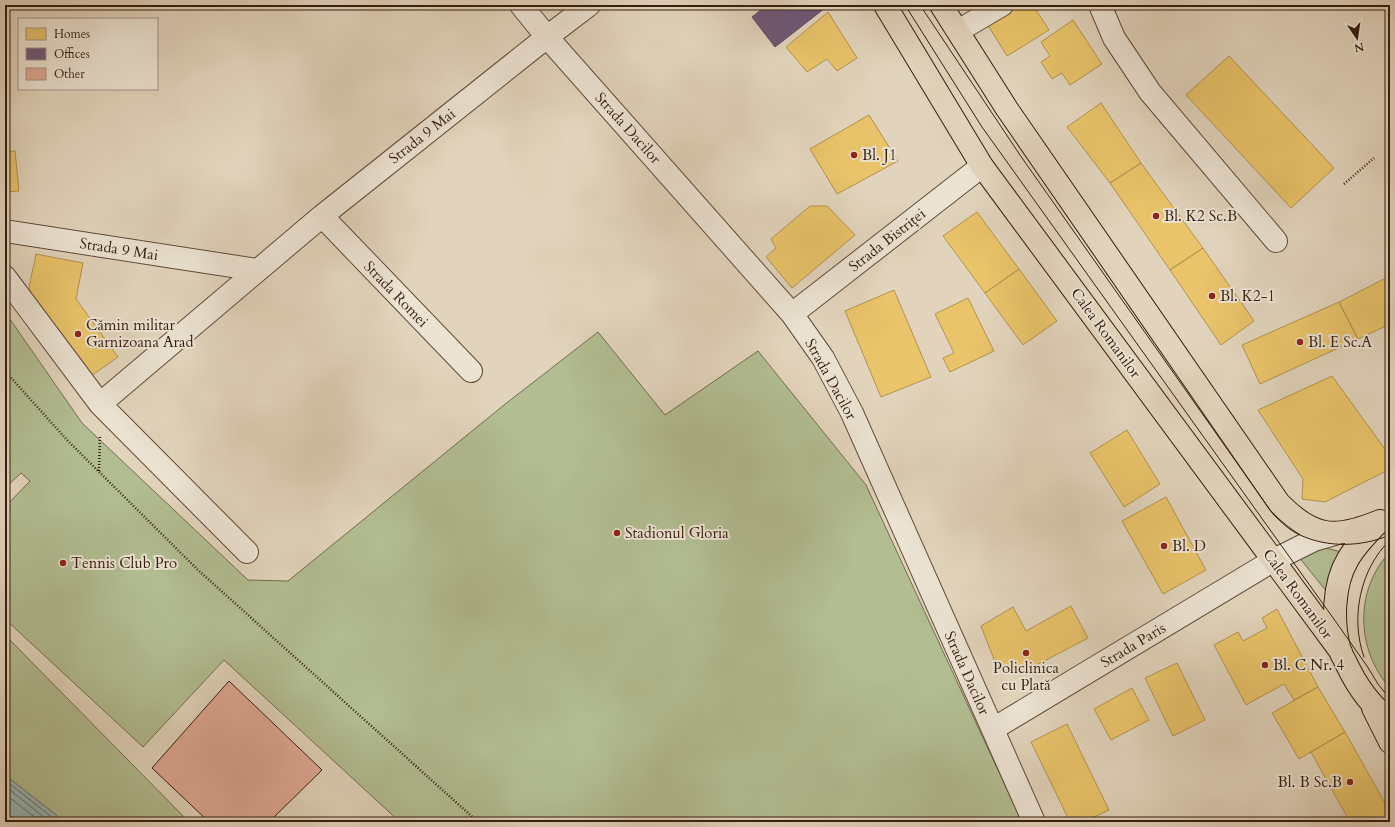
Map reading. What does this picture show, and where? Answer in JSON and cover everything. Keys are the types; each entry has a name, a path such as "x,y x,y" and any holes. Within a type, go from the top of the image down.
{"main road":[{"name":"Calea Romanilor","path":"885,5 982,166 1341,652"},
{"path":"941,5 1008,109 1275,498 1290,515 1305,525 1322,532 1335,534 1350,531 1385,517"},
{"path":"1385,517 1359,544 1348,559 1339,582 1335,609 1341,652 1390,742"},
{"path":"1368,700 1390,720"}],"street":[{"name":"Strada Dacilor","path":"521,5 547,37 792,314 823,358 852,413 1034,822"},
{"name":"Strada 9 Mai","path":"100,404 322,216 589,5"},
{"path":"958,31 1002,5"},
{"path":"1100,5 1114,38 1150,92 1276,241"},
{"name":"Strada Bistriței","path":"792,314 982,166"},
{"name":"Strada Romei","path":"322,216 471,371"},
{"name":"Strada 9 Mai","path":"5,231 257,270"},
{"path":"5,277 100,404 247,552"},
{"name":"Strada Paris","path":"993,729 1274,560 1314,540 1335,534"}],"path":[{"path":"1344,184 1374,158"},
{"path":"5,371 68,440 198,570 478,822"}],"green space":[{"name":"Stadionul Gloria","path":"5,312 82,423 248,580 288,581 504,405 598,332 665,415 758,351 866,485 1022,822 400,822 224,660 143,747 5,619 5,507 30,481 21,473 5,488"},
{"path":"1321,547 1342,552 1327,592 1298,556"},
{"path":"1390,552 1390,688 1379,673 1371,656 1366,638 1364,620 1365,602 1370,584 1378,567"},
{"path":"5,635 189,822 65,822 5,775"}],"water":[{"path":"5,775 65,822 5,822"}],"building: Homes":[{"path":"1013,5 1033,5 1049,30 1007,56 986,22"},
{"path":"828,12 857,58 837,71 827,59 807,72 786,47"},
{"path":"1073,20 1102,64 1070,85 1062,73 1052,79 1041,62 1050,56 1041,42"},
{"path":"1229,56 1334,168 1291,208 1186,95"},
{"path":"1101,103 1141,163 1110,183 1067,127"},
{"name":"Bl. J1","path":"869,115 898,161 837,194 810,149"},
{"path":"15,151 19,191 5,192 5,152"},
{"name":"Bl. K2 Sc.B","path":"1141,163 1203,248 1170,270 1110,183"},
{"path":"810,206 827,206 855,235 792,288 766,257 776,248 771,239"},
{"path":"977,212 1019,269 985,293 943,236"},
{"name":"Bl. K2-1","path":"1203,248 1254,321 1221,345 1170,270"},
{"name":"Cămin militar Garnizoana Arad","path":"36,254 83,263 76,299 118,357 87,379 38,311 29,287"},
{"path":"1019,269 1057,321 1023,345 985,293"},
{"path":"1390,276 1390,324 1358,339 1339,302"},
{"path":"894,290 931,377 881,397 845,311"},
{"path":"968,298 994,351 950,372 943,358 954,353 935,314"},
{"name":"Bl. E Sc.A","path":"1339,302 1358,339 1260,384 1242,345"},
{"path":"1332,376 1390,456 1390,469 1325,502 1302,499 1303,479 1258,410"},
{"path":"1127,430 1160,484 1124,507 1090,453"},
{"name":"Bl. D","path":"1166,497 1206,570 1163,594 1122,521"},
{"name":"Policlinica cu Plată","path":"1071,606 1088,638 1027,670 997,667 981,626 1013,607 1026,631"},
{"name":"Bl. C Nr. 4","path":"1277,609 1318,687 1294,700 1284,684 1246,705 1214,645 1238,632 1243,641 1267,628 1262,618"},
{"path":"1177,663 1205,720 1173,736 1145,678"},
{"path":"1318,687 1345,732 1299,759 1272,713"},
{"path":"1132,688 1149,720 1111,740 1094,709"},
{"path":"1067,724 1109,810 1084,822 1070,822 1031,742"},
{"name":"Bl. B Sc.B","path":"1345,732 1390,812 1390,818 1383,822 1350,822 1311,752"}],"building: Offices":[{"path":"767,5 823,5 825,8 775,47 752,17"}],"building: Other":[{"path":"229,681 322,770 269,822 209,822 152,768"}],"tram line":[{"path":"905,5 982,127 1390,699"},
{"path":"920,5 1022,158 1273,514 1285,526 1296,533 1311,539 1333,544 1357,544 1390,535"},
{"path":"1364,657 1358,626 1360,595 1371,565 1390,540"}],"place":[{"name":"Bl. J1","path":"854,155"},
{"name":"Bl. K2 Sc.B","path":"1156,216"},
{"name":"Bl. K2-1","path":"1212,296"},
{"name":"Cămin militar Garnizoana Arad","path":"78,334"},
{"name":"Bl. E Sc.A","path":"1300,342"},
{"name":"Stadionul Gloria","path":"617,533"},
{"name":"Bl. D","path":"1164,546"},
{"name":"Tennis Club Pro","path":"63,563"},
{"name":"Policlinica cu Plată","path":"1026,653"},
{"name":"Bl. C Nr. 4","path":"1265,665"},
{"name":"Bl. B Sc.B","path":"1350,782"}]}
